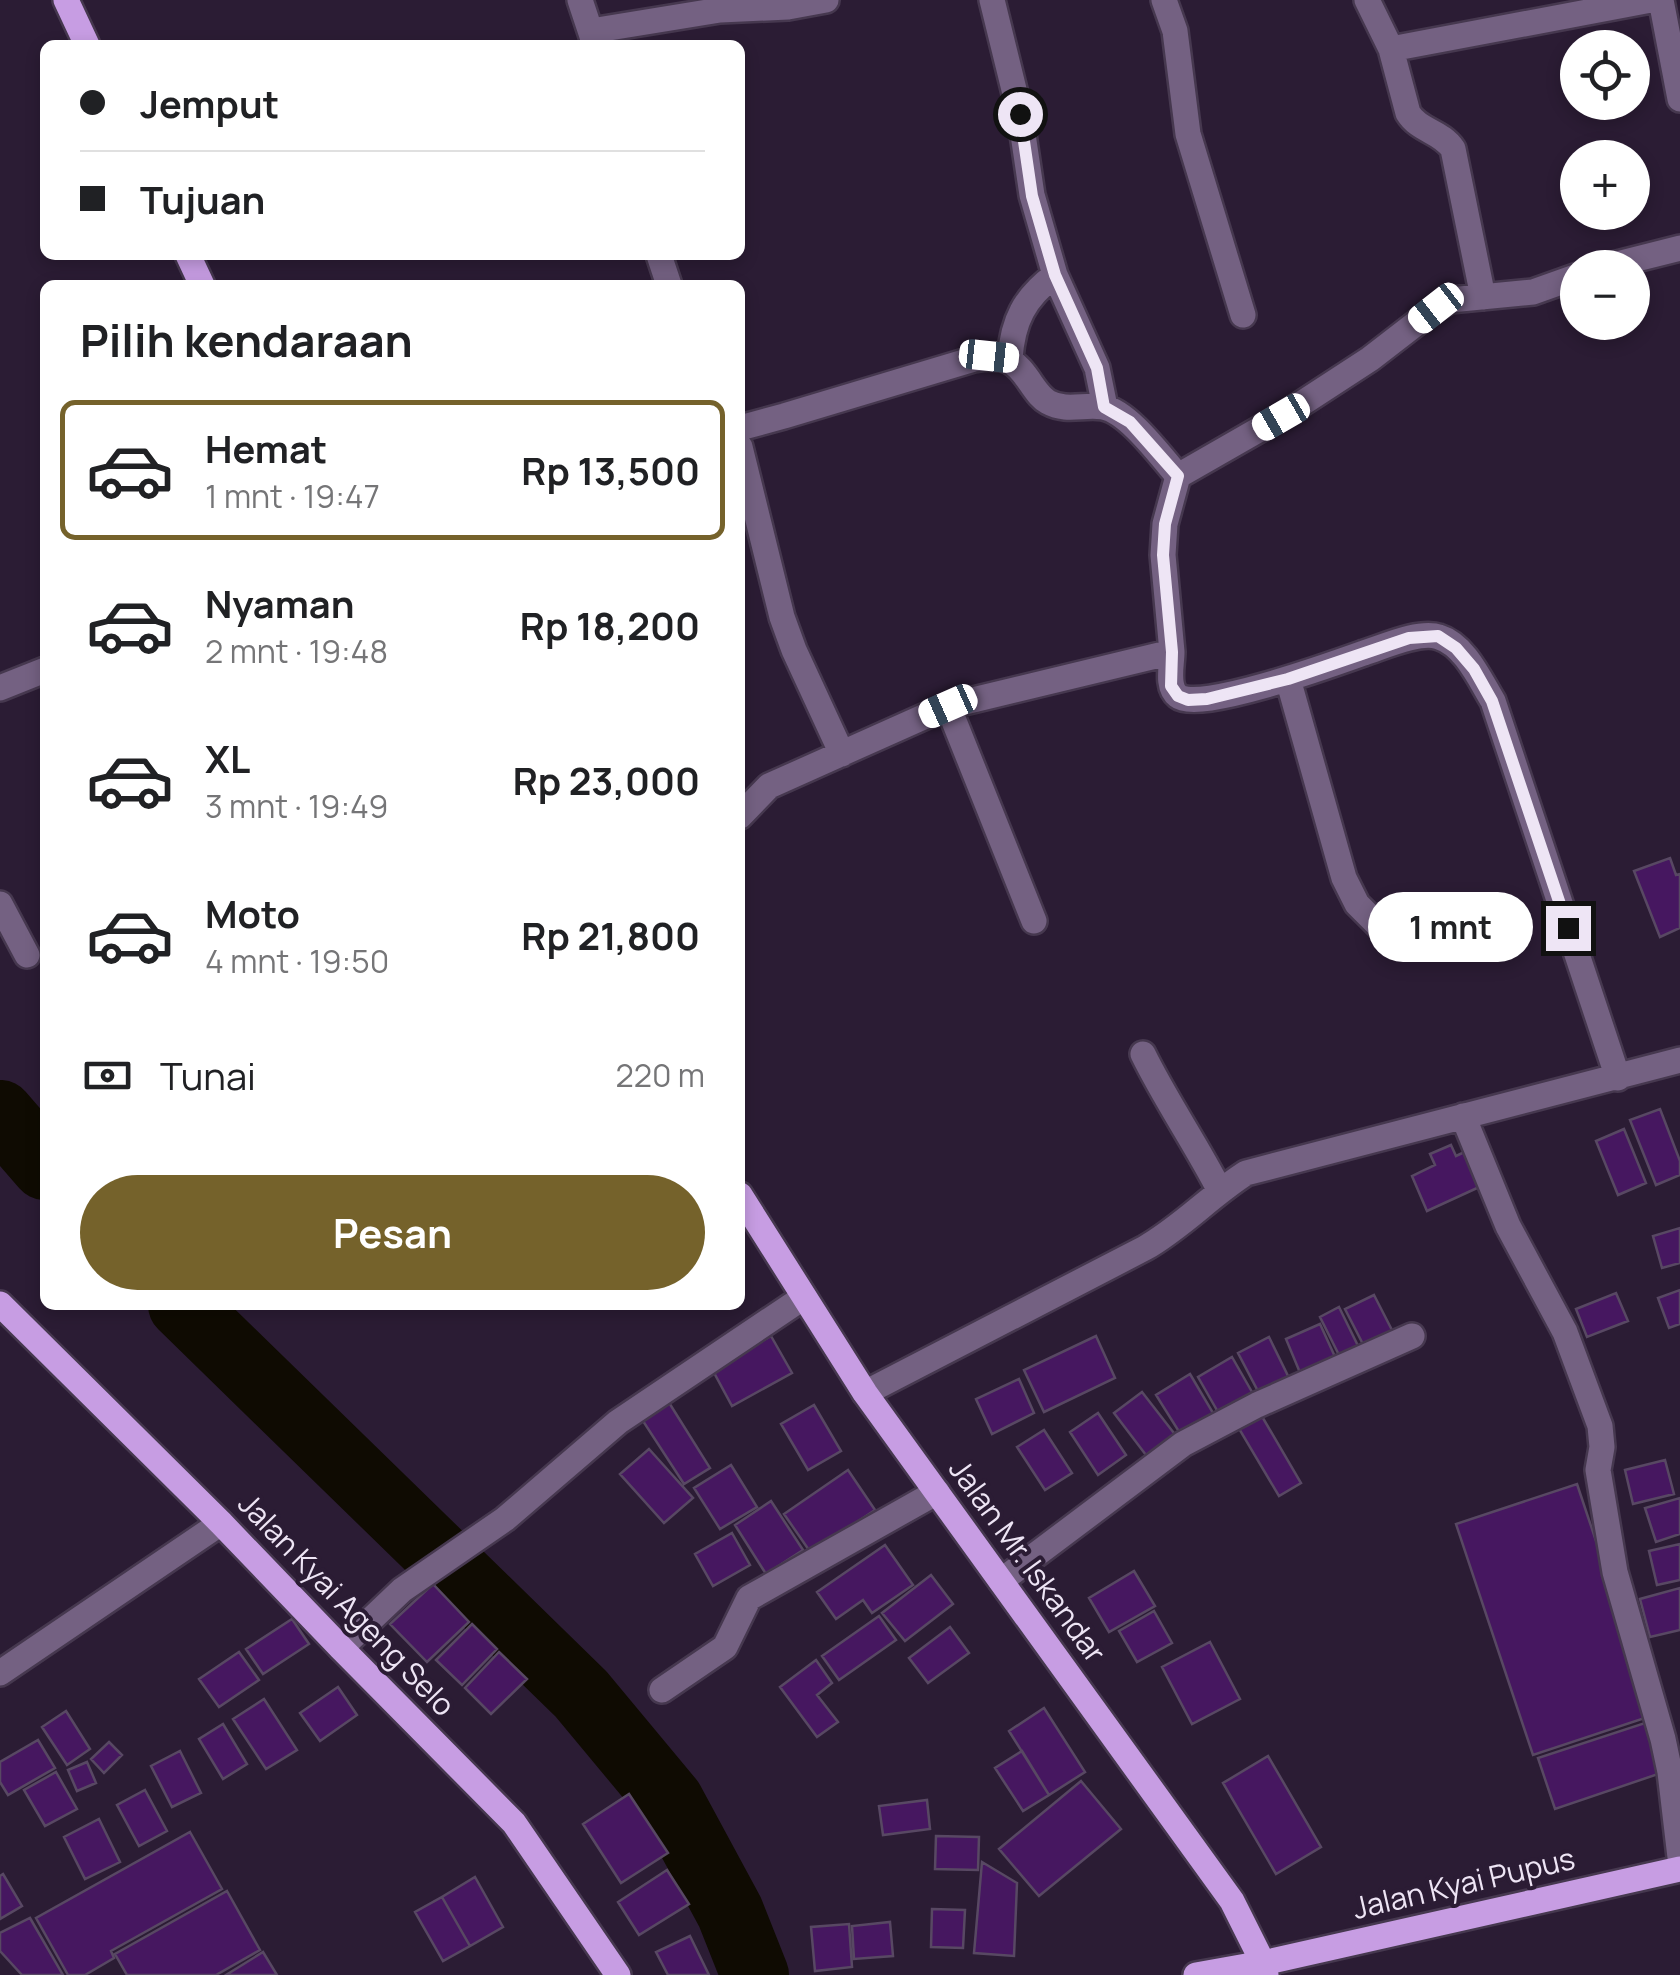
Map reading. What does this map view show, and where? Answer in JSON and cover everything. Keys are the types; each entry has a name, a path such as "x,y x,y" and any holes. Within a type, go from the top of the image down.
{"main road":[{"path":"66,0 85,40"},
{"name":"Jalan Mr. Iskandar","path":"745,1203 865,1393 1232,1901 1264,1969"},
{"name":"Jalan Kyai Ageng Selo","path":"0,1304 514,1823 618,1975"},
{"name":"Jalan Kyai Pupus","path":"1264,1969 1680,1869"},
{"path":"1196,1975 1264,1969"}],"street":[{"path":"580,0 593,38 720,10 788,7 826,0"},
{"path":"992,0 1020,114 1032,196 1055,275 1097,368 1104,407"},
{"path":"1164,0 1175,31 1188,134 1243,316"},
{"path":"1367,0 1391,49 1412,120 1445,137 1452,148 1483,297"},
{"path":"1391,49 1651,0"},
{"path":"1661,0 1675,42 1680,99"},
{"path":"1650,256 1680,248"},
{"path":"1010,358 1012,336 1026,302 1055,275"},
{"path":"1560,282 1533,292 1450,300 1311,398 1178,476 1165,524 1163,555 1172,652 1171,686 1178,696 1188,700 1207,699 1288,679 1409,638 1438,636 1456,648 1474,669 1492,701 1618,1078"},
{"path":"745,427 974,358 1010,358 1039,396 1050,404 1104,407 1130,422 1178,476"},
{"path":"745,467 782,617 842,754"},
{"path":"745,811 769,786 948,706 1172,652"},
{"path":"2,681 40,671"},
{"path":"1288,679 1344,878 1357,904 1386,932"},
{"path":"948,706 1034,921"},
{"path":"0,904 27,955"},
{"path":"1143,1054 1220,1191"},
{"path":"865,1393 1145,1248 1246,1174 1680,1060"},
{"path":"1463,1116 1508,1226 1565,1332 1600,1426 1598,1470 1615,1572 1670,1772 1680,1857"},
{"path":"341,1648 402,1590 506,1518 618,1422 804,1297"},
{"path":"1001,1581 1183,1444 1257,1405 1412,1336"},
{"path":"662,1690 725,1647 749,1598 937,1492"},
{"path":"0,1673 221,1523"}],"building":[{"path":"1670,858 1676,875 1680,874 1680,928 1660,937 1634,871"},
{"path":"1660,1109 1680,1161 1680,1175 1656,1185 1630,1120"},
{"path":"1624,1129 1646,1183 1618,1195 1596,1141"},
{"path":"1451,1145 1456,1156 1473,1148 1488,1183 1427,1211 1412,1176 1435,1165 1430,1154"},
{"path":"1680,1228 1680,1263 1662,1268 1653,1236"},
{"path":"1680,1290 1680,1324 1669,1328 1658,1298"},
{"path":"1616,1293 1628,1321 1587,1337 1576,1309"},
{"path":"1374,1295 1395,1336 1366,1350 1345,1309"},
{"path":"1339,1307 1361,1352 1342,1361 1320,1317"},
{"path":"1320,1324 1336,1359 1301,1375 1286,1339"},
{"path":"771,1336 792,1373 732,1406 712,1369"},
{"path":"1096,1336 1115,1378 1044,1412 1024,1370"},
{"path":"1269,1337 1290,1380 1260,1395 1238,1353"},
{"path":"1232,1357 1256,1399 1222,1419 1198,1377"},
{"path":"1190,1374 1216,1418 1183,1438 1156,1395"},
{"path":"1019,1379 1034,1413 992,1434 976,1399"},
{"path":"1142,1392 1177,1437 1149,1459 1114,1413"},
{"path":"668,1401 710,1468 684,1484 641,1418"},
{"path":"814,1405 841,1451 808,1470 781,1424"},
{"path":"1098,1413 1126,1455 1098,1475 1070,1432"},
{"path":"1260,1413 1301,1483 1279,1496 1238,1427"},
{"path":"1044,1430 1072,1473 1045,1490 1017,1447"},
{"path":"649,1449 693,1498 664,1523 620,1474"},
{"path":"1665,1460 1674,1494 1633,1504 1625,1470"},
{"path":"731,1465 757,1507 720,1529 694,1488"},
{"path":"848,1470 875,1510 811,1553 784,1514"},
{"path":"1577,1484 1654,1715 1533,1755 1456,1524"},
{"path":"1680,1498 1680,1534 1656,1542 1645,1508"},
{"path":"771,1501 803,1550 766,1574 735,1525"},
{"path":"732,1533 750,1565 713,1586 695,1554"},
{"path":"1680,1544 1680,1580 1657,1585 1649,1551"},
{"path":"885,1545 913,1585 872,1613 863,1600 836,1619 817,1592"},
{"path":"1134,1571 1155,1606 1109,1632 1089,1598"},
{"path":"931,1575 953,1604 905,1641 882,1613"},
{"path":"433,1584 469,1622 427,1662 390,1624"},
{"path":"1680,1588 1680,1630 1650,1637 1640,1599"},
{"path":"1154,1611 1172,1643 1137,1662 1119,1631"},
{"path":"879,1616 896,1640 839,1680 822,1656"},
{"path":"292,1619 309,1644 263,1674 246,1649"},
{"path":"472,1624 497,1649 462,1685 436,1660"},
{"path":"950,1627 969,1653 928,1683 909,1658"},
{"path":"1210,1642 1240,1699 1192,1724 1162,1667"},
{"path":"239,1652 259,1680 219,1707 199,1679"},
{"path":"499,1652 527,1679 491,1714 465,1688"},
{"path":"816,1660 832,1683 817,1695 838,1722 817,1737 780,1687"},
{"path":"338,1687 357,1715 320,1741 300,1713"},
{"path":"264,1699 297,1750 266,1769 233,1719"},
{"path":"1044,1708 1085,1772 1049,1795 1009,1731"},
{"path":"66,1711 90,1749 67,1765 42,1727"},
{"path":"1648,1722 1664,1772 1555,1809 1538,1758"},
{"path":"223,1724 247,1764 223,1779 199,1739"},
{"path":"38,1740 55,1768 8,1795 0,1782 0,1762"},
{"path":"109,1742 122,1755 104,1773 91,1759"},
{"path":"180,1751 201,1793 172,1807 151,1766"},
{"path":"1022,1751 1049,1795 1023,1811 995,1768"},
{"path":"1268,1756 1321,1847 1276,1874 1223,1783"},
{"path":"87,1762 96,1783 77,1791 68,1770"},
{"path":"56,1772 77,1809 45,1826 24,1790"},
{"path":"1081,1781 1121,1829 1039,1896 999,1849"},
{"path":"145,1790 167,1831 139,1846 117,1805"},
{"path":"629,1794 668,1853 621,1883 583,1824"},
{"path":"927,1800 930,1829 883,1835 879,1806"},
{"path":"99,1819 120,1862 85,1879 64,1837"},
{"path":"190,1832 222,1889 111,1951 114,1958 85,1975 68,1975 36,1918"},
{"path":"936,1836 979,1837 978,1870 935,1869"},
{"path":"982,1862 1017,1883 1014,1956 974,1953"},
{"path":"667,1870 689,1904 639,1935 618,1902"},
{"path":"3,1874 22,1906 0,1919 0,1876"},
{"path":"475,1877 503,1927 470,1946 442,1897"},
{"path":"227,1891 260,1950 216,1975 127,1975 115,1954"},
{"path":"442,1897 470,1946 443,1961 415,1912"},
{"path":"932,1909 965,1910 963,1948 931,1947"},
{"path":"30,1918 63,1975 22,1975 0,1951 0,1933"},
{"path":"890,1922 893,1956 854,1959 852,1926"},
{"path":"849,1924 852,1967 815,1971 811,1927"},
{"path":"690,1936 709,1975 668,1975 656,1952"},
{"path":"263,1952 277,1975 226,1975"}],"waterway":[{"path":"0,1114 40,1160"},
{"path":"187,1310 581,1694 670,1801 730,1912 755,1975"}],"route":[{"path":"1020,114 1032,196 1055,275 1097,368 1104,407 1130,422 1178,476 1165,524 1163,555 1172,652 1171,686 1178,696 1188,700 1207,699 1288,679 1409,638 1438,636 1456,648 1474,669 1492,701 1568,928"}]}
